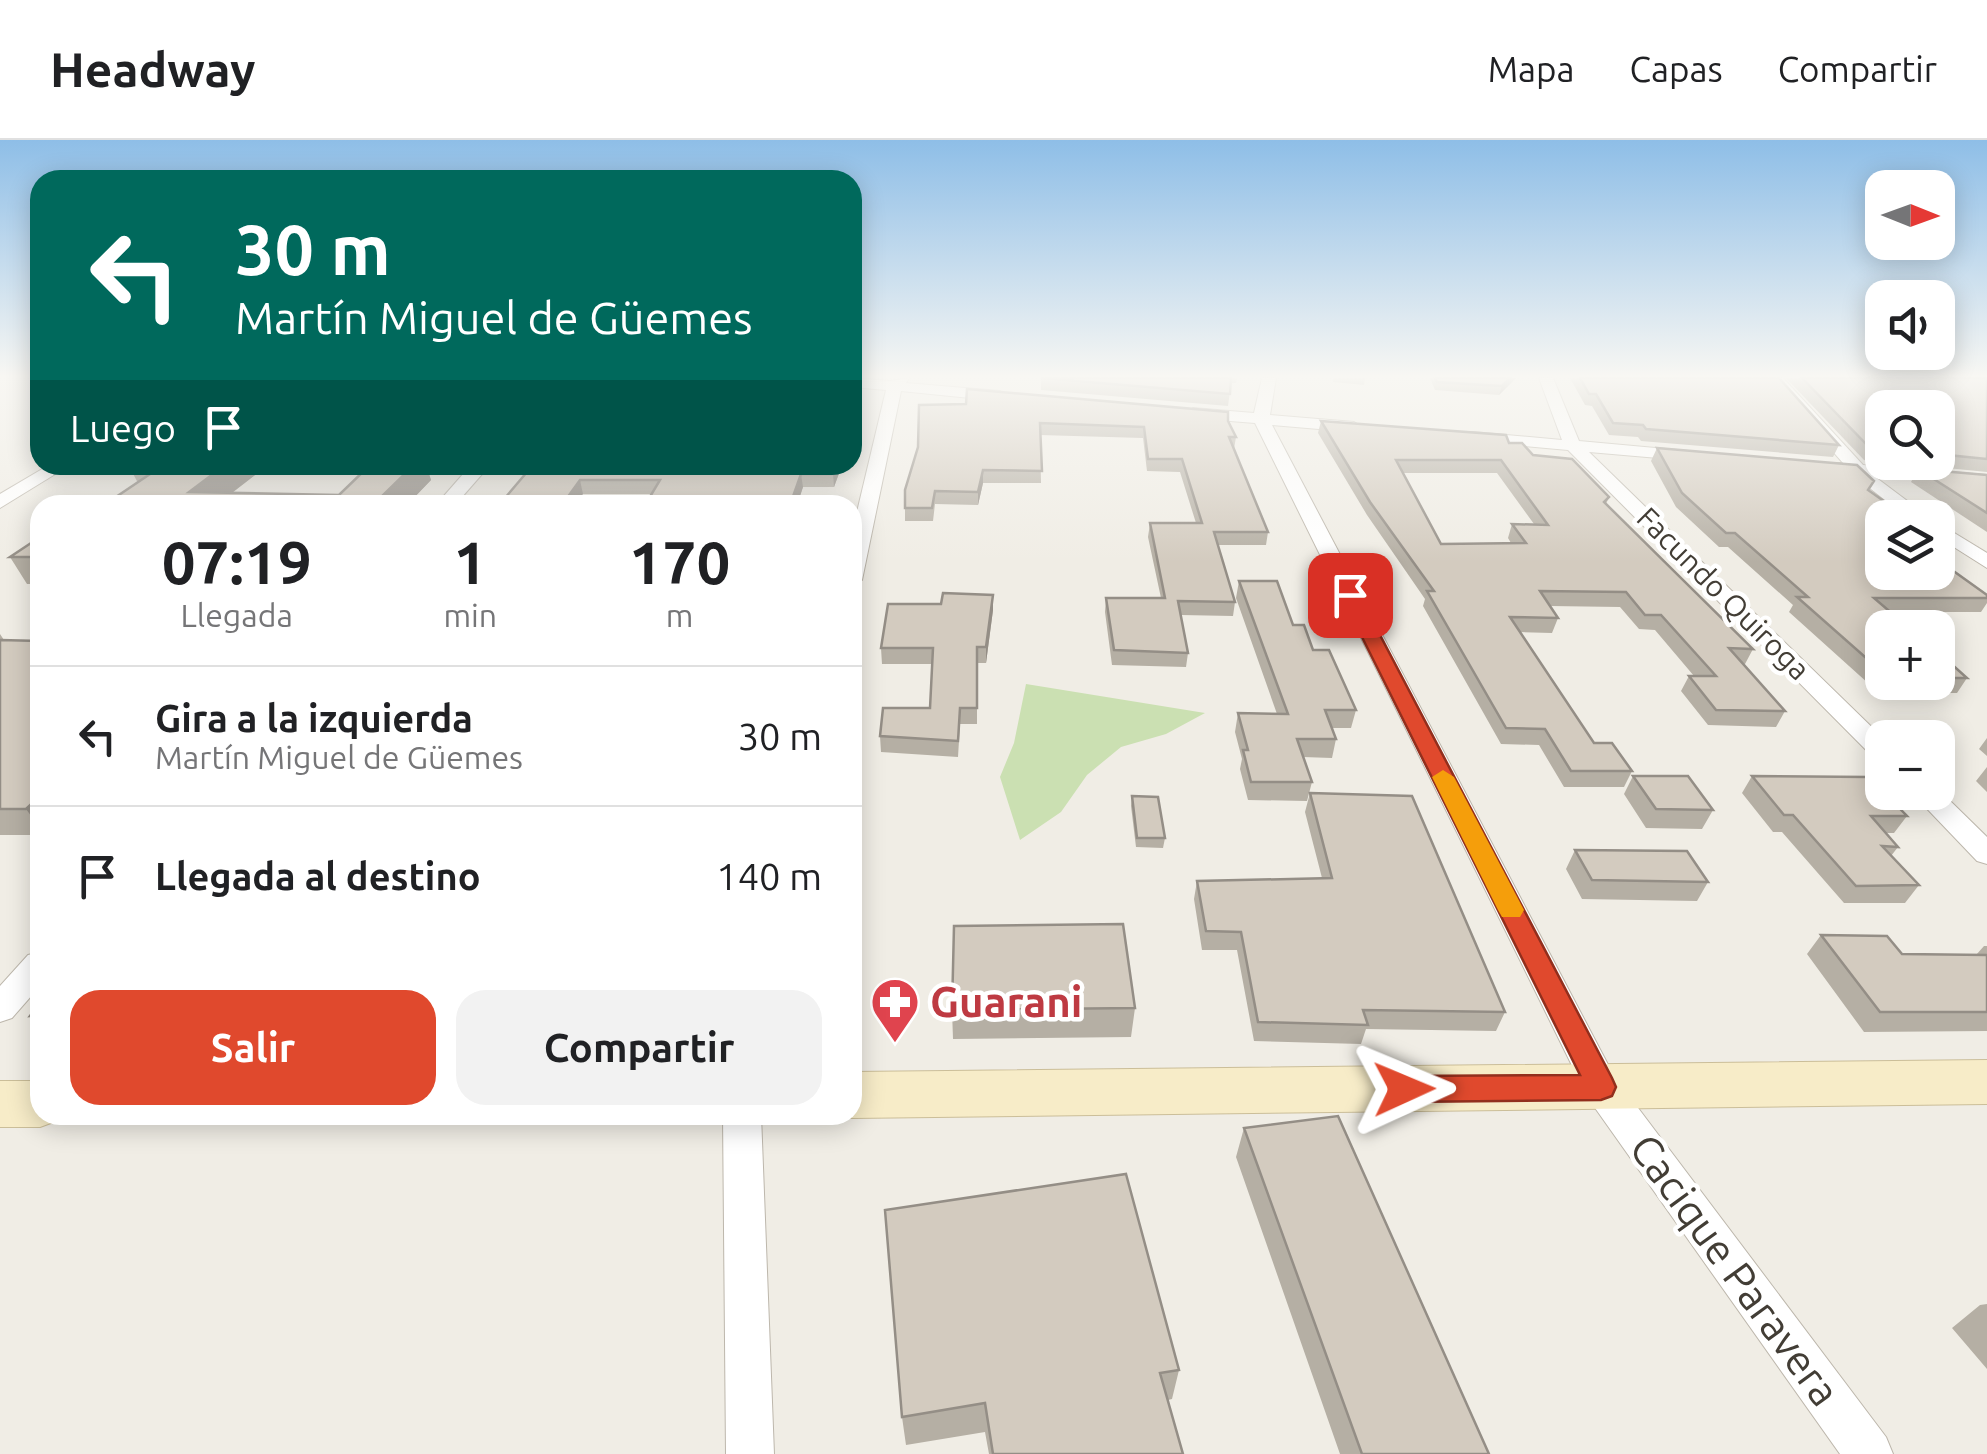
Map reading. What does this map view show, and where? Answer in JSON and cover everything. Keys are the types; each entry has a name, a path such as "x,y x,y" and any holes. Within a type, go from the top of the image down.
{"main road":[{"path":"862,1095 1987,1082"},
{"path":"0,1104 30,1104"}],"street":[{"path":"862,537 885,439"},
{"name":"Cacique Paravera","path":"1270,439 1601,1087 1869,1454"},
{"path":"1495,439 1706,458"},
{"name":"Facundo Quiroga","path":"1571,439 1865,734"},
{"path":"1830,439 1857,470 1897,500"},
{"path":"1800,465 1987,480"},
{"path":"0,502 45,475"},
{"path":"454,495 472,475"},
{"path":"1955,540 1987,562"},
{"path":"1942,810 1987,854"},
{"path":"0,1009 30,975"},
{"path":"742,1125 750,1454"}],"green space":[{"path":"1026,684 1205,713 1166,734 1121,747 1087,775 1061,812 1020,840 1000,777 1014,743"}],"building":[{"path":"918,439 1041,439 1042,471 983,470 978,492 935,491 932,508 905,508 905,490"},
{"path":"1146,439 1230,439 1268,532 1214,532 1235,602 1178,601 1188,653 1114,650 1106,598 1165,598 1150,523 1202,523 1182,459 1148,459"},
{"path":"1332,439 1508,439 1509,443 1522,443 1533,455 1572,459 1609,497 1604,502 1753,649 1729,648 1785,711 1716,710 1689,676 1716,676 1661,615 1645,615 1626,592 1540,591 1558,618 1510,617 1594,743 1612,743 1632,771 1571,771 1545,729 1506,728 1427,591 1434,591 1370,502","holes":["1396,460 1501,460 1548,525 1512,524 1526,543 1441,544"]},
{"path":"1770,439 1834,439 1839,445"},
{"path":"1955,439 1987,439 1987,459 1955,456"},
{"path":"1657,448 1857,465 1865,473 1865,480 1874,481 1868,490 1882,500 1865,500 1865,590 1955,590 1955,572 1987,598 1874,598 1888,610 1865,610 1865,657 1797,597 1808,597 1682,493"},
{"path":"1955,472 1987,475 1987,513 1935,480 1955,480"},
{"path":"149,475 212,475 189,492 339,495 119,495"},
{"path":"360,475 404,475 383,495 339,495"},
{"path":"524,475 801,475 794,495 651,495 660,480 580,480 569,495 508,495"},
{"path":"30,544 30,557 10,557"},
{"path":"1239,581 1277,581 1293,625 1304,625 1313,650 1329,650 1356,710 1325,710 1336,739 1297,739 1312,782 1251,782 1238,713 1288,714"},
{"path":"943,593 993,595 986,647 977,647 977,708 960,708 958,741 880,736 883,708 930,708 933,648 881,648 888,604 941,604"},
{"path":"0,640 30,641 30,805 26,809 0,809"},
{"path":"1955,667 1967,678 1955,678"},
{"path":"1633,776 1688,776 1713,810 1656,809"},
{"path":"1752,776 1865,777 1865,810 1901,810 1907,816 1871,816 1898,847 1882,846 1919,885 1856,886 1793,815 1784,815"},
{"path":"1310,793 1412,796 1505,1012 1363,1010 1368,1025 1258,1022 1241,932 1206,931 1197,881 1332,878"},
{"path":"1132,796 1158,797 1165,838 1137,838"},
{"path":"1575,850 1687,851 1708,882 1592,880"},
{"path":"1123,924 1135,1008 952,1010 954,926"},
{"path":"1821,935 1887,936 1902,954 1987,955 1987,1012 1880,1012"},
{"path":"1338,1116 1489,1454 1362,1454 1244,1128"},
{"path":"1126,1174 1179,1370 1160,1373 1183,1454 993,1454 985,1403 902,1417 885,1210"}],"slow traffic":[{"path":"1443,777 1511,910"}],"place":[{"name":"Guarani","path":"895,1044"}],"route":[{"path":"1350,595 1601,1087 1404,1089"}]}
